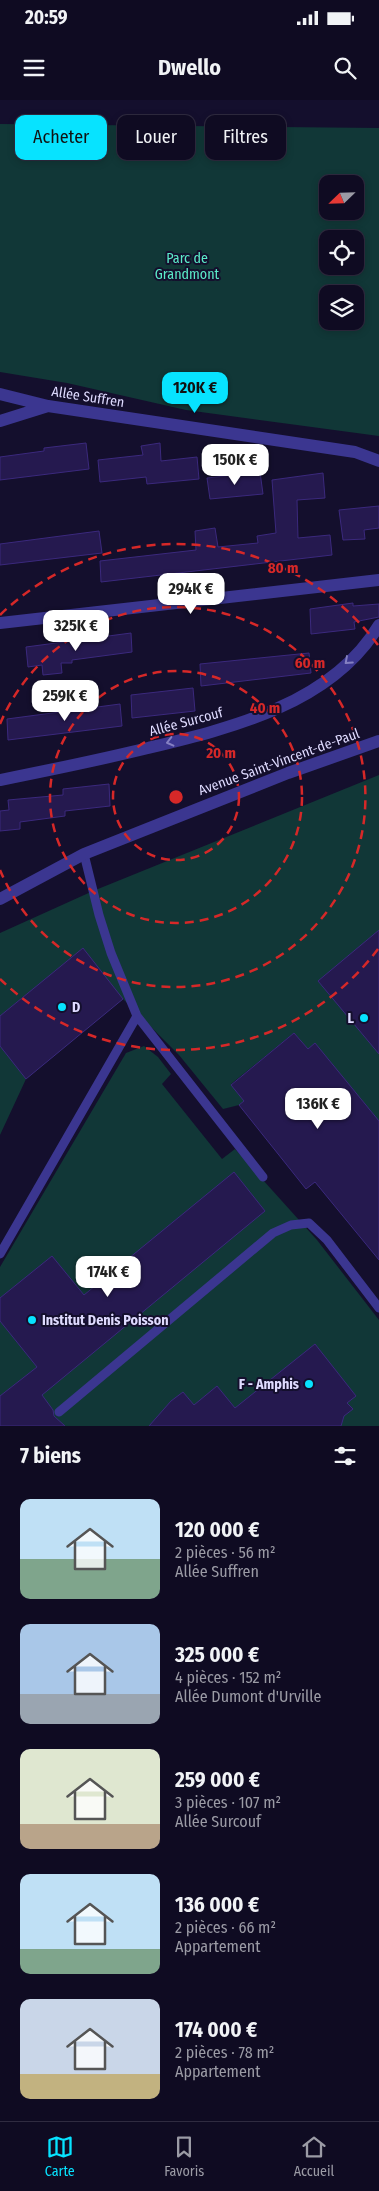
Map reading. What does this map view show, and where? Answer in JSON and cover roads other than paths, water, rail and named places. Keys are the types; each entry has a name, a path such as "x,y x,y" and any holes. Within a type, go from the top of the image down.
{"street":[{"name":"Allée Suffren","path":"0,394 48,406 354,452 379,461"},
{"path":"0,421 48,406"},
{"path":"0,623 379,580"},
{"name":"Allée Surcouf","path":"0,780 202,735 265,713 305,694 335,673 357,653 379,625"},
{"name":"Avenue Saint-Vincent-de-Paul","path":"0,899 84,854 288,772 379,741"}],"lane":[{"path":"84,854 99,915 111,953 137,1016 263,1176"},
{"path":"0,1254 137,1016"},
{"path":"59,1412 273,1233 291,1225 309,1223 327,1240 377,1301"}],"place":[{"name":"D","path":"62,1007"},
{"name":"L","path":"364,1018"},
{"name":"Institut Denis Poisson","path":"32,1320"},
{"name":"F - Amphis","path":"309,1384"}],"park label":[{"name":"Parc de Grandmont","path":"187,266"}]}
